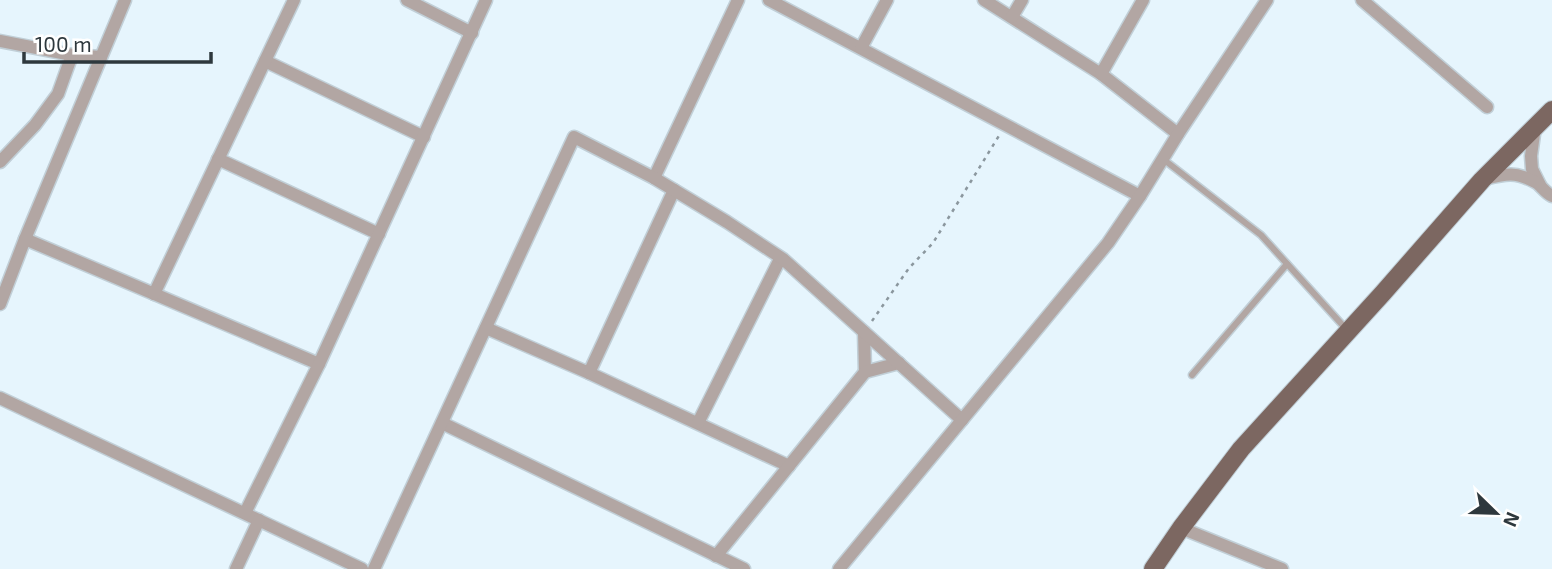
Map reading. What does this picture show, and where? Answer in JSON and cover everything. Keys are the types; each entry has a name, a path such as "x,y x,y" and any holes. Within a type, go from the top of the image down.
{"main road":[{"path":"1153,569 1241,450 1482,180 1552,110"}],"street":[{"path":"0,304 125,0"},
{"path":"154,293 294,0"},
{"path":"407,0 472,33"},
{"path":"245,513 319,364 486,0"},
{"path":"654,178 738,0"},
{"path":"769,0 1140,196"},
{"path":"861,48 887,0"},
{"path":"984,0 1101,74 1178,134"},
{"path":"1012,17 1022,0"},
{"path":"1101,74 1143,0"},
{"path":"839,569 1108,243 1267,0"},
{"path":"1362,0 1487,107"},
{"path":"0,41 72,55 101,57"},
{"path":"0,162 35,125 58,94 72,55"},
{"path":"265,61 424,137"},
{"path":"1535,127 1532,169 1548,194"},
{"path":"374,569 574,136 654,178 783,259 962,420"},
{"path":"218,159 379,234"},
{"path":"1482,180 1511,173 1538,183 1548,194"},
{"path":"589,373 674,190"},
{"path":"25,239 319,364"},
{"path":"698,423 780,259"},
{"path":"486,328 789,466"},
{"path":"864,332 865,372"},
{"path":"716,556 865,372 899,363"},
{"path":"0,398 362,569"},
{"path":"442,423 744,569"},
{"path":"236,569 259,520"},
{"path":"1181,528 1282,569"}],"lane":[{"path":"1163,159 1261,235 1348,331"},
{"path":"1192,375 1287,264"}],"path":[{"path":"864,332 909,268 933,243 1006,125"}]}
